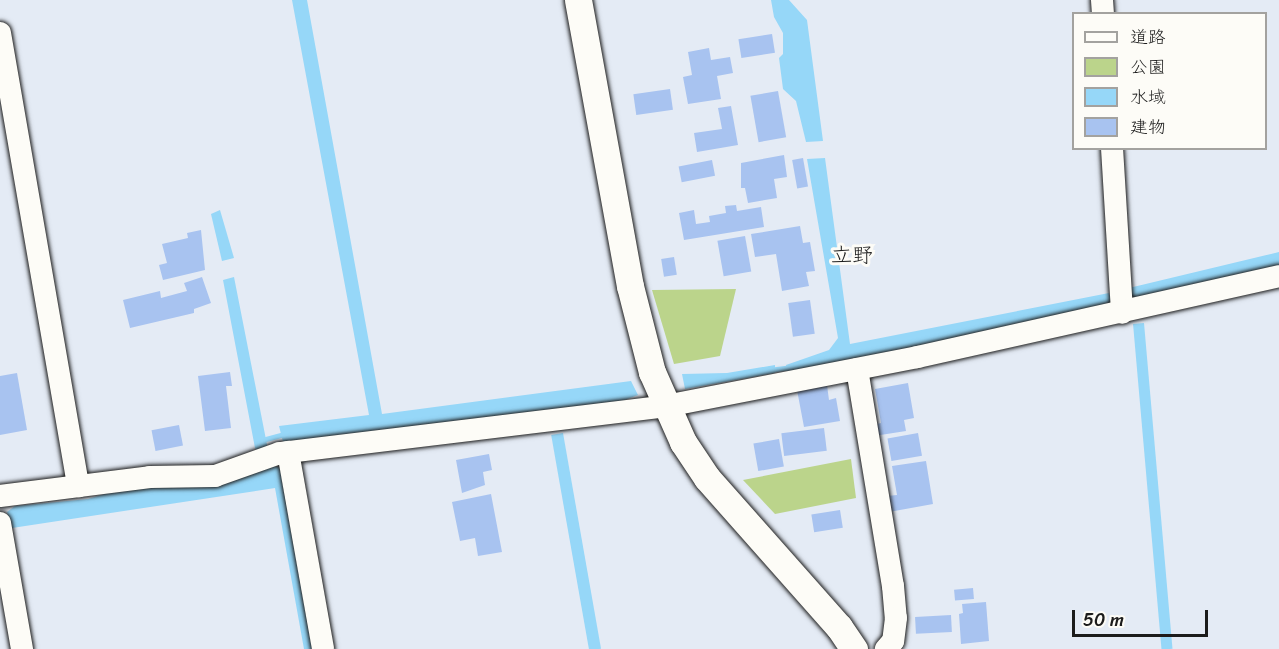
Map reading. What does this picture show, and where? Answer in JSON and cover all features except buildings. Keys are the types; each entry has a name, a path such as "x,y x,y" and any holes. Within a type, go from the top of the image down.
{"street":[{"path":"578,0 630,286 652,372 666,406 683,442 707,477 839,627 854,649"},
{"path":"0,33 78,486"},
{"path":"1112,150 1122,313"},
{"path":"0,496 150,477 215,476 273,456 666,406 857,369 1122,313 1279,276"},
{"path":"857,369 893,586 896,618 893,641 886,649"},
{"path":"273,456 323,649"},
{"path":"0,526 22,649"}],"green space":[{"path":"736,289 720,356 674,364 652,290"},
{"path":"851,459 856,498 775,514 743,480"}],"water":[{"path":"292,0 307,0 382,414 631,381 638,395 622,401 283,442 279,426 369,415"},
{"path":"771,0 789,0 807,20 823,141 806,142 796,101 783,89 779,58 783,54 783,33 774,17"},
{"path":"825,158 850,344 1109,293 1110,297 1130,293 1129,288 1279,252 1279,267 1110,308 787,372 786,365 829,350 838,338 807,159"},
{"path":"220,210 234,258 222,261 211,214"},
{"path":"234,277 271,465 281,468 312,649 304,649 275,488 12,528 7,512 15,506 88,499 117,490 216,484 260,455 255,448 223,280"},
{"path":"1144,323 1172,649 1161,649 1133,324"},
{"path":"775,365 775,373 685,389 682,374 727,373"},
{"path":"563,433 601,649 589,649 551,435"}],"waterway":[{"path":"768,370 791,367"},
{"path":"262,440 288,433"}],"district":[{"name":"立野","path":"852,255"}]}
